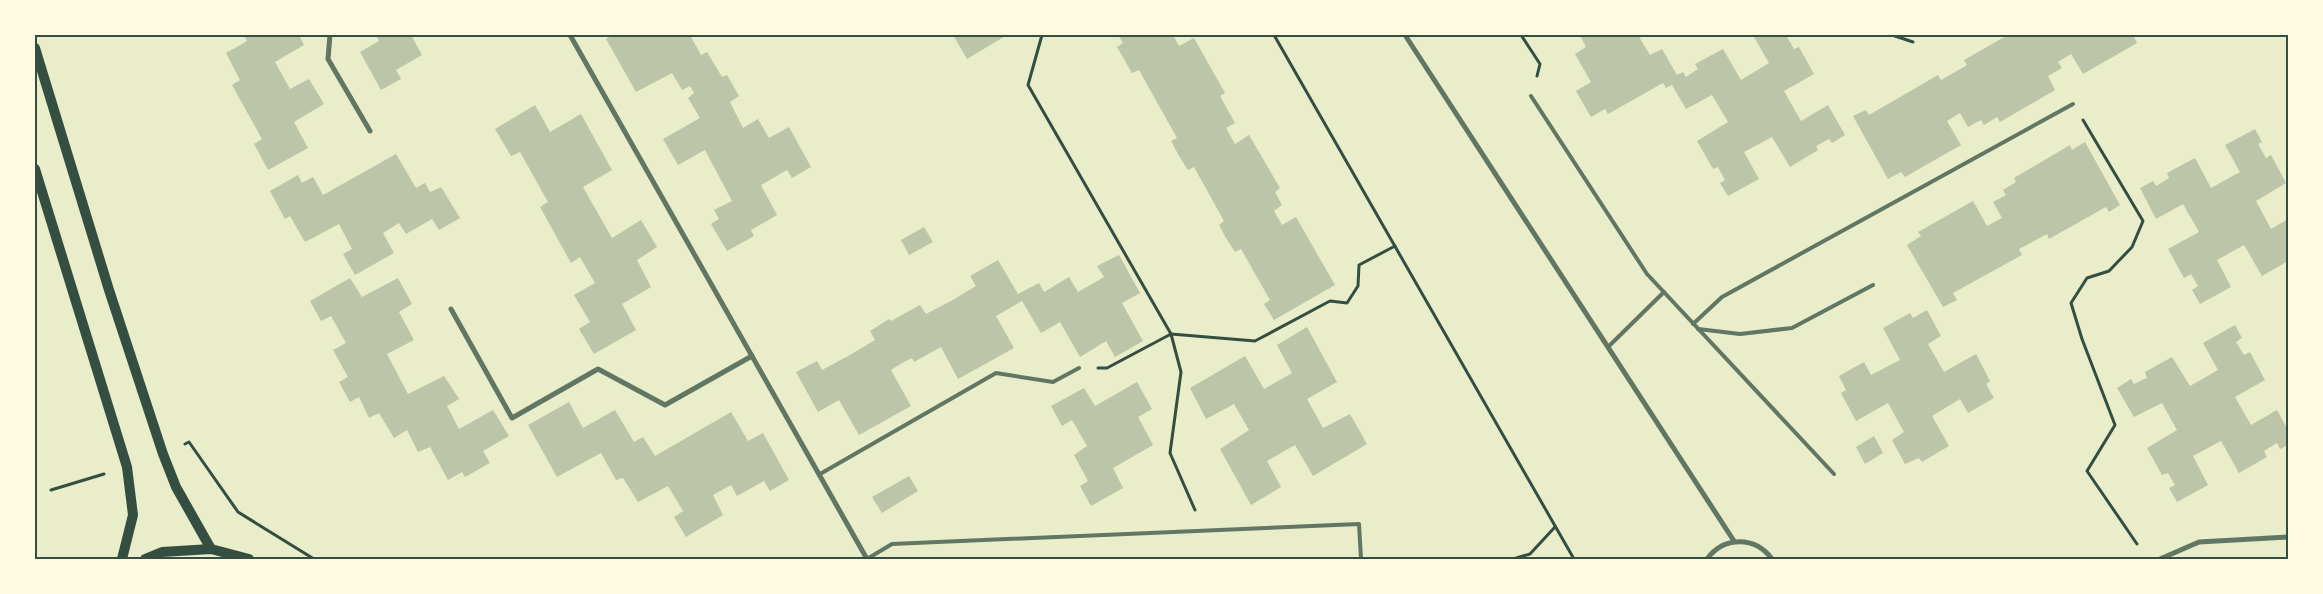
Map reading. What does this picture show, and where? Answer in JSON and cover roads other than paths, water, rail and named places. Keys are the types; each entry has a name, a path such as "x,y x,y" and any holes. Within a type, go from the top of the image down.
{"main road":[{"path":"35,48 163,454 176,487 211,549"},
{"path":"35,169 127,467 133,515 122,559"},
{"path":"144,559 162,552 211,549 249,559"}],"street":[{"path":"330,35 328,59 370,131"},
{"path":"570,35 867,559"},
{"path":"1405,35 1734,541"},
{"path":"451,309 512,418 598,369 665,405 752,356"},
{"path":"2160,559 2199,542 2288,537"},
{"path":"1707,559 1719,547 1734,541 1753,544 1762,548 1772,559"}],"lane":[{"path":"1531,96 1646,274 1834,474"},
{"path":"1693,324 1722,297 2073,104"},
{"path":"1698,328 1740,334 1792,328 1873,285"},
{"path":"1608,347 1664,292"},
{"path":"820,474 996,373 1053,382 1079,368"},
{"path":"867,559 892,544 1359,524 1361,559"}]}
